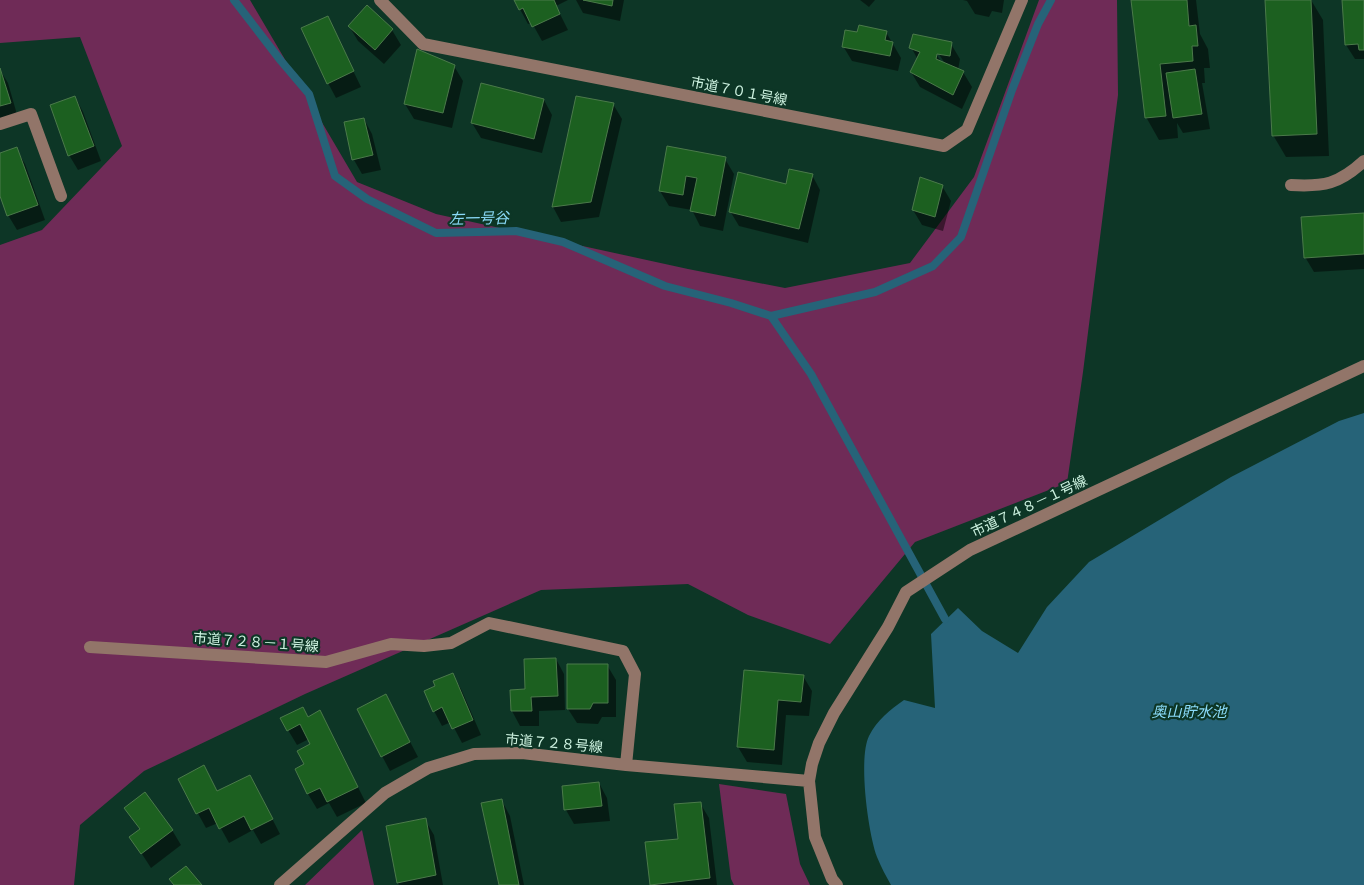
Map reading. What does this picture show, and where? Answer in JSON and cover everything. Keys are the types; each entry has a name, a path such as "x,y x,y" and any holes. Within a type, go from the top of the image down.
{"street":[{"name":"市道７０１号線","path":"380,0 423,44 944,146 967,130 1022,0"},
{"path":"0,124 31,114 61,196"},
{"path":"1291,185 1312,186 1336,182 1364,161"},
{"name":"市道７４８－１号線","path":"837,885 815,837 809,781 812,764 819,742 834,712 888,627 906,592 970,550 1364,366"},
{"name":"市道７２８－１号線","path":"90,646 326,662 391,644 424,646 451,643 490,623 623,651 635,674 626,765"},
{"name":"市道７２８号線","path":"280,885 385,793 428,768 474,754 512,753 809,781"}],"shaded area":[{"path":"0,0 250,0 357,182 436,214 688,269 785,288 910,263 974,177 1039,0 1117,0 1118,95 1067,483 915,542 830,644 748,615 688,584 541,590 305,694 144,771 80,825 74,885 0,885 0,245 42,230 122,146 80,37 0,43"},
{"path":"719,784 786,794 800,864 810,885 734,885 731,879"},
{"path":"362,830 374,885 305,885"}],"water":[{"name":"奥山貯水池","path":"1364,413 1364,885 891,885 877,857 870,831 864,778 866,747 869,736 880,720 904,700 935,708 931,634 958,608 982,631 1018,653 1047,607 1089,562 1231,477 1339,421"}],"building":[{"path":"514,0 554,0 560,14 532,27 523,8 519,10"},
{"path":"583,0 613,0 612,6"},
{"path":"1131,0 1187,0 1189,26 1196,25 1198,46 1192,46 1193,61 1160,64 1166,116 1145,118"},
{"path":"1265,0 1311,0 1317,134 1272,136"},
{"path":"1342,0 1364,0 1364,50 1359,50 1358,44 1345,45"},
{"path":"367,5 393,29 375,50 348,26"},
{"path":"328,16 354,71 327,84 301,28"},
{"path":"859,25 887,31 885,40 893,42 890,56 842,47 845,30 857,32"},
{"path":"913,34 952,42 950,56 937,54 936,59 964,71 953,95 910,72 920,52 909,48"},
{"path":"417,49 455,65 443,113 404,104"},
{"path":"0,68 11,103 0,106"},
{"path":"1195,69 1202,114 1173,118 1166,73"},
{"path":"481,83 544,99 534,139 471,123"},
{"path":"75,96 94,146 68,156 50,105"},
{"path":"576,96 614,103 591,202 552,207"},
{"path":"364,118 373,155 352,160 344,122"},
{"path":"667,146 726,157 715,216 690,211 697,178 686,176 683,195 659,191"},
{"path":"17,147 38,205 7,216 0,196 0,153"},
{"path":"789,169 813,174 799,229 729,212 738,172 786,184"},
{"path":"920,177 943,185 935,217 912,210"},
{"path":"1364,213 1364,254 1304,258 1301,217"},
{"path":"556,658 558,696 531,697 532,711 511,711 510,690 525,689 524,659"},
{"path":"567,664 608,664 608,703 593,703 590,709 567,709"},
{"path":"744,670 804,675 801,702 778,700 774,750 737,747"},
{"path":"453,673 473,720 452,729 442,707 433,712 424,691 435,686 433,681"},
{"path":"386,694 410,742 381,757 357,709"},
{"path":"303,707 308,717 320,710 358,787 327,802 320,788 307,794 295,769 304,764 297,751 310,744 300,724 287,731 280,718"},
{"path":"204,765 217,791 250,775 273,819 251,830 244,816 219,829 209,808 196,814 178,779"},
{"path":"599,782 602,806 564,810 562,786"},
{"path":"145,792 173,830 141,854 129,837 140,829 124,808"},
{"path":"502,799 519,885 499,885 481,803"},
{"path":"701,802 710,878 650,885 645,842 678,839 674,804"},
{"path":"426,818 436,875 397,883 386,826"},
{"path":"186,866 202,885 174,885 169,879"}],"waterway":[{"name":"左一号谷","path":"234,0 309,94 335,176 367,199 436,233 516,231 563,242 665,286 731,303 771,316"},
{"path":"771,316 875,292 933,266 961,237 1012,90 1038,24 1051,0"},
{"path":"771,316 811,374 945,619"}]}
